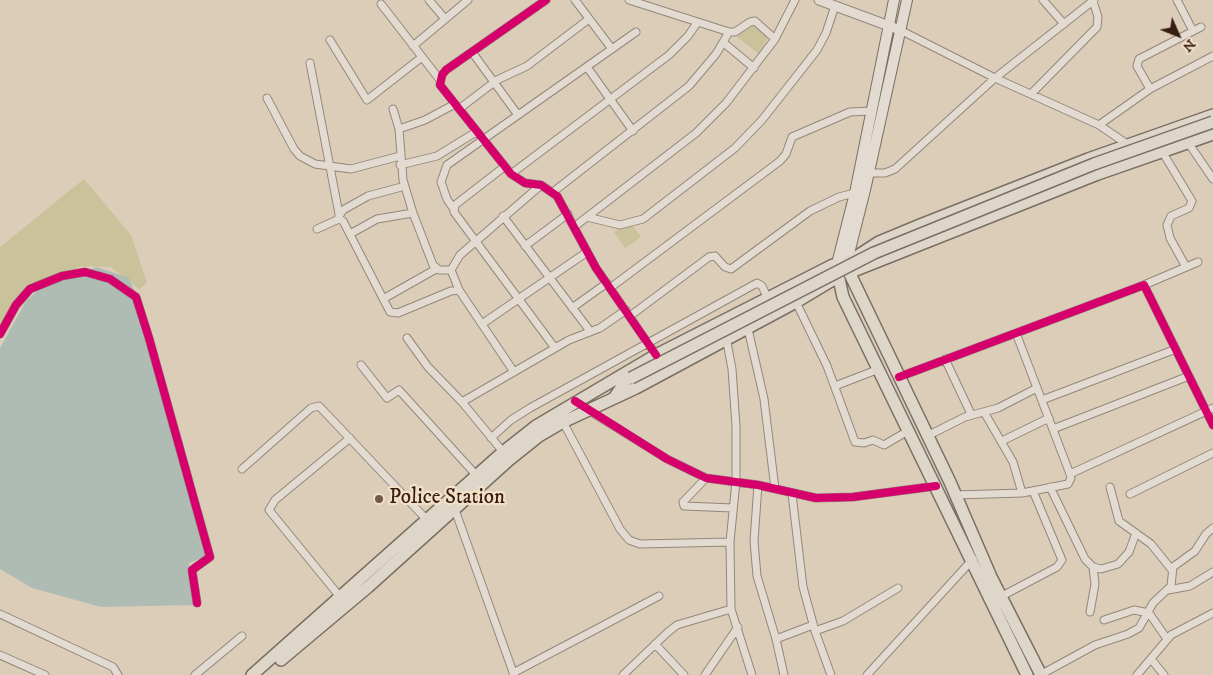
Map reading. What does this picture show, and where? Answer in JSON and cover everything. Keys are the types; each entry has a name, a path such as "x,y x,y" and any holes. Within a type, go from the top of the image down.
{"main road":[{"path":"894,0 855,194 843,269 843,297 936,486 976,556 1002,596 1041,675"},
{"path":"907,0 865,190 843,269 899,376 955,495 976,556 1027,675"},
{"path":"252,675 341,598 407,546 506,456 536,426 589,410 613,399 748,328 796,302 878,242 1128,145 1213,115"},
{"path":"603,386 629,378 874,253 1094,164 1213,122"},
{"path":"561,417 576,401 656,355 767,297 1213,134"},
{"path":"1032,182 1040,198"},
{"path":"613,399 629,378"},
{"path":"262,675 368,587 428,521 453,504 477,476 506,456"}],"street":[{"path":"429,0 445,19"},
{"path":"413,46 468,0"},
{"path":"440,80 446,70 546,0"},
{"path":"575,0 612,49"},
{"path":"629,0 729,32 735,32 750,22 755,21 775,39"},
{"path":"574,228 696,133 726,103 775,39 795,0"},
{"path":"819,0 900,30 995,78 1099,125 1146,158"},
{"path":"1043,0 1064,24"},
{"path":"1177,0 1193,31"},
{"path":"869,173 885,173 895,169 995,78 1094,1 1098,17 1097,27 1031,94"},
{"path":"380,4 440,80 440,85 504,167 525,183 541,185 553,192 568,214 587,252 656,355"},
{"path":"587,217 620,226 643,219 735,148 762,120 817,50 826,33 835,6"},
{"path":"399,129 457,106 494,82 526,66 589,19"},
{"path":"511,174 669,55 688,36 697,23"},
{"path":"1150,89 1137,66 1140,58 1201,27"},
{"path":"555,348 518,300 453,208 441,182 443,174 454,159 636,32"},
{"path":"553,192 689,86 724,43 729,32"},
{"path":"330,40 367,100 422,57"},
{"path":"724,43 754,68"},
{"path":"472,52 518,115"},
{"path":"1099,125 1150,89 1213,56"},
{"path":"310,63 320,107 339,217 350,234 388,309 393,314 451,291 459,290"},
{"path":"587,67 633,130"},
{"path":"267,98 300,156 315,164 329,167 359,168 400,156"},
{"path":"394,109 399,129 400,165 405,186 413,213 436,269"},
{"path":"572,308 609,285 780,161 786,154 792,137 850,112 872,111"},
{"path":"400,165 437,156 476,132"},
{"path":"1189,144 1213,180"},
{"path":"1163,153 1192,201 1189,208 1170,216 1167,225 1170,238 1186,267"},
{"path":"453,208 504,167"},
{"path":"451,270 460,255 475,240 541,185"},
{"path":"317,229 339,217 348,206 368,196 405,186"},
{"path":"462,402 555,348 628,313 709,257 715,256 725,267 731,269 810,211 839,197 865,190"},
{"path":"350,234 377,219 413,213"},
{"path":"524,246 568,214"},
{"path":"503,216 590,331"},
{"path":"482,324 587,252"},
{"path":"899,376 1144,285 1198,262"},
{"path":"383,299 436,269 451,270"},
{"path":"451,270 459,290 514,372"},
{"path":"0,334 16,305 30,289 62,276 85,272 110,279 136,297 150,338 210,557 192,570 197,603"},
{"path":"491,438 511,420 530,408 757,284 762,286 767,297"},
{"path":"1144,285 1189,376 1209,409 1213,425"},
{"path":"796,302 835,386 855,442 876,440 884,445 908,432"},
{"path":"723,320 734,394 736,481 730,542 732,609 752,675"},
{"path":"748,328 764,399 776,489"},
{"path":"955,495 1022,493 1068,484 1071,478 1016,333"},
{"path":"407,338 428,367 462,402 506,456"},
{"path":"1042,400 1176,349"},
{"path":"945,359 972,414"},
{"path":"361,365 387,398 399,390 477,476"},
{"path":"835,386 879,369"},
{"path":"1053,429 1189,376"},
{"path":"927,436 972,414 998,408 1037,388"},
{"path":"576,401 667,460 706,478 736,481 816,498 853,497 936,486"},
{"path":"242,469 315,406 322,408 428,521"},
{"path":"1070,474 1209,409"},
{"path":"984,412 1002,441 1012,462 1022,493"},
{"path":"561,417 620,529 629,540 640,544 730,542"},
{"path":"1002,441 1049,418"},
{"path":"341,598 269,510 275,500 350,438"},
{"path":"1130,494 1213,453"},
{"path":"706,478 683,502 684,506 733,508"},
{"path":"758,485 754,541 757,576 776,639 784,675"},
{"path":"1050,487 1085,559 1093,567 1101,568 1118,564 1129,552 1136,533"},
{"path":"1041,675 1095,645 1135,631 1144,622 1153,603 1168,590 1172,580 1172,570 1151,544 1119,521 1110,487"},
{"path":"1002,596 1057,567 1062,560 1033,491"},
{"path":"792,494 803,587 814,628 832,675"},
{"path":"453,504 514,674 659,596"},
{"path":"1172,570 1196,551 1206,534 1213,528"},
{"path":"867,675 976,556"},
{"path":"1090,612 1095,584 1093,567"},
{"path":"1168,590 1190,586 1213,572"},
{"path":"776,639 843,621 898,588"},
{"path":"623,675 677,626 732,609"},
{"path":"1104,620 1134,610 1148,613 1167,639"},
{"path":"1137,675 1167,639 1177,631 1213,613"},
{"path":"0,614 113,667 118,675"},
{"path":"705,675 738,628"},
{"path":"195,675 242,636"},
{"path":"655,644 684,675"},
{"path":"0,655 45,675"},
{"path":"1151,659 1164,675"}],"shaded area":[{"path":"754,20 771,32 759,54 736,36"},
{"path":"84,179 131,235 147,283 139,289 111,267 81,266 26,295 0,338 0,247"},
{"path":"629,221 641,237 625,248 614,232"},
{"path":"97,267 129,278 151,331 209,555 189,563 196,605 101,607 32,588 0,569 0,348 26,301 46,283"}],"cycle path":[{"path":"546,0 446,70 442,75 440,85 511,174 525,183 541,185 557,196 596,268 656,355"},
{"path":"0,334 16,305 30,289 62,276 85,272 110,279 136,297 210,557 192,570 197,603"},
{"path":"899,377 1144,285 1213,425"},
{"path":"575,401 667,459 706,478 758,485 816,498 853,497 936,486"}],"place":[{"name":"Police Station","path":"379,499"}]}
